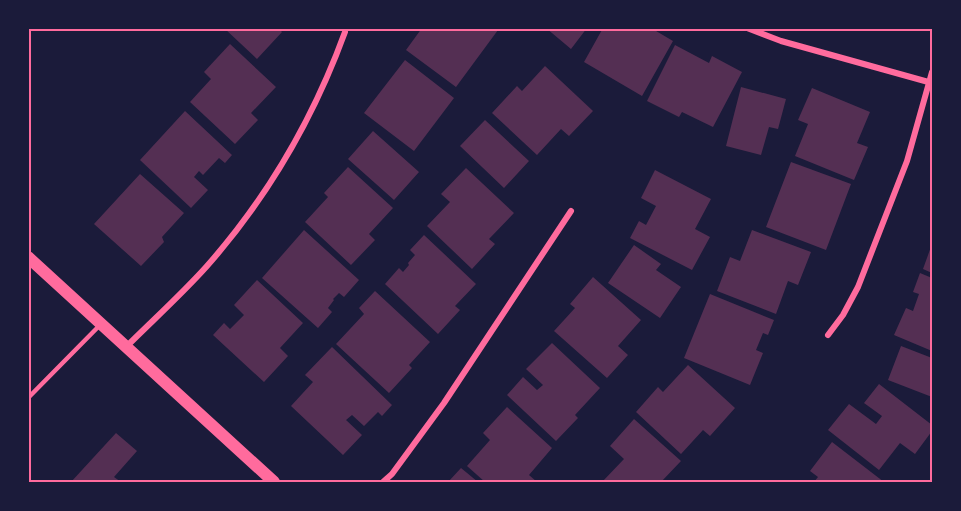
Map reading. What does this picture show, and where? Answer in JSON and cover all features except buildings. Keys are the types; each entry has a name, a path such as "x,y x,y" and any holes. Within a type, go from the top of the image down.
{"main road":[{"path":"28,257 274,483"}],"street":[{"path":"747,28 781,41 931,83"},
{"path":"126,347 206,267 268,187 306,121 345,32"},
{"path":"828,335 843,315 858,287 907,161 933,72"},
{"path":"383,483 444,403 571,211"}],"lane":[{"path":"28,398 101,324"}]}
